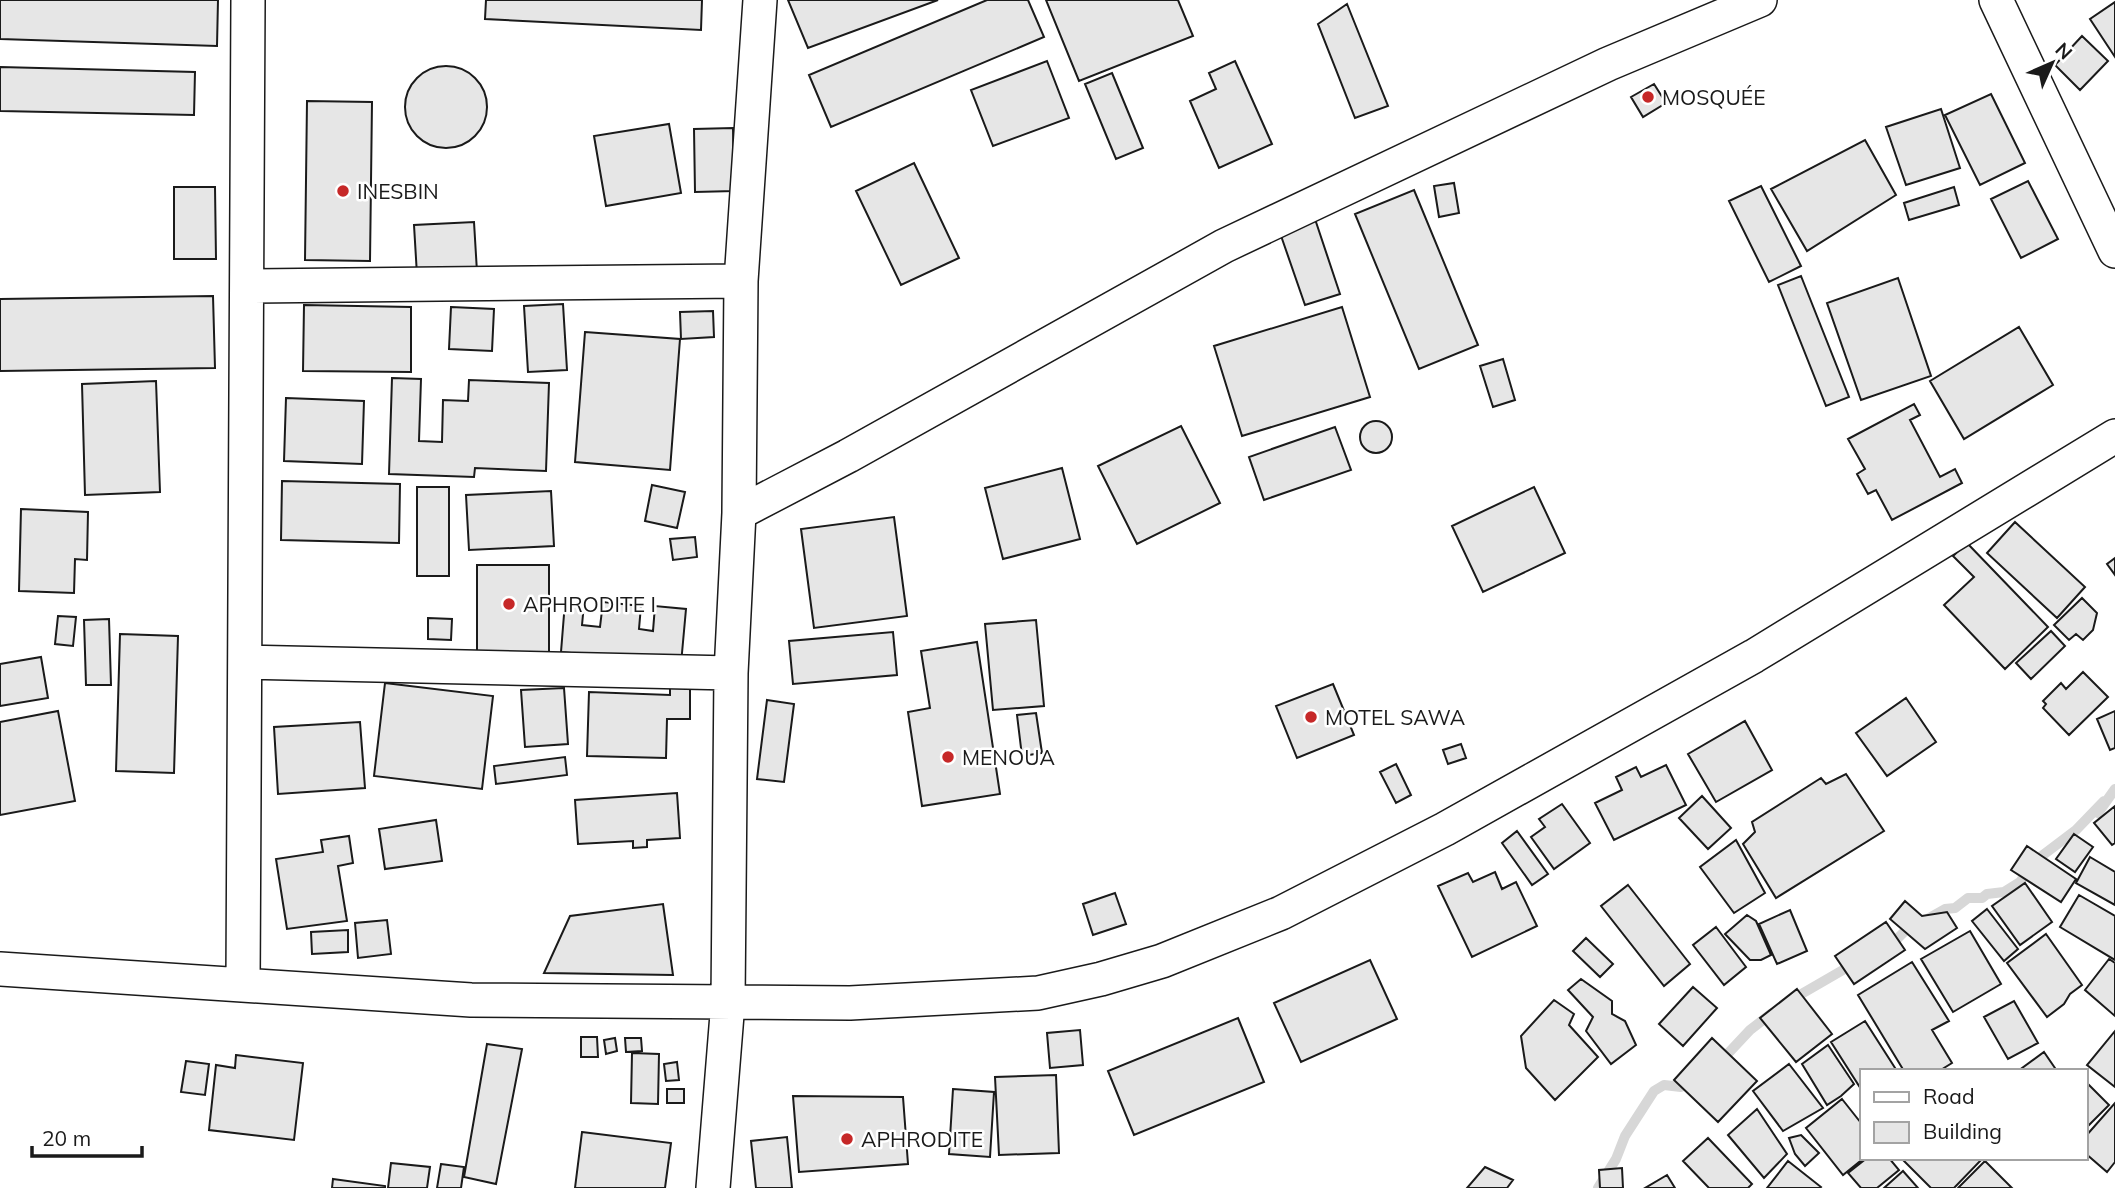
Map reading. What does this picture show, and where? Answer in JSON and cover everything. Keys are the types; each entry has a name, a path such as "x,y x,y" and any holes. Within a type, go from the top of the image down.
{"street":[{"path":"243,985 248,0"},
{"path":"715,1186 728,1002 731,673 739,513 741,281 760,0"},
{"path":"739,513 848,456 1224,246 1608,64 1760,0"},
{"path":"1996,0 2115,251"},
{"path":"247,286 741,281"},
{"path":"0,969 471,1000 850,1003 1038,993 1101,979 1162,961 1281,913 1445,829 1754,656 2115,436"},
{"path":"245,662 731,673"}],"building":[{"path":"0,0 218,0 217,46 0,39"},
{"path":"486,0 702,0 701,30 485,19"},
{"path":"788,0 938,0 808,48"},
{"path":"987,0 1028,0 1044,37 831,127 809,75"},
{"path":"1046,0 1178,0 1193,36 1079,81"},
{"path":"2115,2 2115,57 2090,19"},
{"path":"1347,4 1388,106 1355,118 1318,24"},
{"path":"2082,36 2108,61 2080,90 2055,65"},
{"path":"1047,61 1069,118 993,146 971,90"},
{"path":"1235,61 1272,144 1219,168 1190,101 1216,89 1209,73"},
{"path":"446,66 462,69 475,78 484,91 487,107 484,123 475,136 462,145 446,148 430,145 417,136 408,123 405,107 408,91 417,78 430,69"},
{"path":"0,67 195,72 194,115 0,111"},
{"path":"1112,73 1143,148 1116,159 1085,84"},
{"path":"1654,84 1666,103 1643,117 1631,97"},
{"path":"1991,94 2025,163 1980,185 1945,115"},
{"path":"307,101 372,102 370,261 305,260"},
{"path":"1941,109 1960,168 1906,185 1886,127"},
{"path":"669,124 681,193 606,206 594,136"},
{"path":"733,128 734,191 695,192 694,129"},
{"path":"1865,140 1896,195 1807,251 1771,189"},
{"path":"914,163 959,258 901,285 856,191"},
{"path":"2028,181 2058,239 2021,258 1991,199"},
{"path":"1454,183 1459,213 1439,217 1434,186"},
{"path":"1761,186 1801,266 1769,282 1729,201"},
{"path":"174,187 215,187 216,259 174,259"},
{"path":"1954,187 1959,205 1909,220 1904,203"},
{"path":"1414,190 1478,345 1419,369 1355,214"},
{"path":"1315,219 1340,294 1305,305 1279,230"},
{"path":"474,222 477,272 417,275 414,225"},
{"path":"1801,276 1849,397 1826,406 1778,285"},
{"path":"1898,278 1931,376 1861,400 1827,303"},
{"path":"213,296 215,368 0,371 0,299"},
{"path":"563,304 567,370 528,372 524,306"},
{"path":"304,305 411,307 411,372 303,371"},
{"path":"451,307 494,309 492,351 449,349"},
{"path":"1342,307 1370,397 1242,436 1214,346"},
{"path":"713,311 714,337 681,339 680,312"},
{"path":"2019,327 2053,385 1964,439 1930,381"},
{"path":"585,332 680,339 670,470 575,462"},
{"path":"1503,359 1515,400 1493,407 1480,366"},
{"path":"392,378 421,379 419,441 442,442 443,400 468,401 469,380 549,383 546,471 475,468 474,477 389,474"},
{"path":"156,381 160,492 85,495 82,384"},
{"path":"286,398 364,401 362,464 284,461"},
{"path":"1914,404 1920,415 1910,420 1940,477 1955,469 1962,483 1892,520 1876,490 1868,494 1857,474 1865,469 1848,439"},
{"path":"1376,421 1387,426 1392,437 1387,448 1376,453 1365,448 1360,437 1365,426"},
{"path":"1181,426 1220,503 1137,544 1098,466"},
{"path":"1335,427 1351,470 1264,500 1249,457"},
{"path":"1062,468 1080,539 1003,559 985,488"},
{"path":"282,481 400,484 399,543 281,540"},
{"path":"652,485 685,492 677,528 645,521"},
{"path":"417,487 449,487 449,576 417,576"},
{"path":"1534,487 1565,553 1483,592 1452,526"},
{"path":"551,491 554,546 469,550 466,495"},
{"path":"21,509 88,512 87,560 75,559 74,593 19,591"},
{"path":"894,517 907,616 814,628 801,529"},
{"path":"2015,522 2085,587 2057,618 1987,553"},
{"path":"695,537 697,557 673,560 670,539"},
{"path":"1967,543 2048,627 2005,669 1944,605 1974,577 1953,556"},
{"path":"2115,558 2115,575 2107,564"},
{"path":"477,565 549,565 549,662 477,662"},
{"path":"2082,598 2097,613 2093,630 2083,640 2076,634 2069,640 2054,625"},
{"path":"565,602 584,604 582,625 600,627 603,602 641,606 639,629 653,631 655,606 686,609 681,664 561,652"},
{"path":"58,616 76,617 73,646 55,644"},
{"path":"428,618 452,619 451,640 428,639"},
{"path":"109,619 111,685 86,685 84,620"},
{"path":"1036,620 1044,706 993,710 985,624"},
{"path":"2051,631 2065,646 2031,679 2016,663"},
{"path":"893,632 897,675 793,684 789,641"},
{"path":"120,634 178,636 174,773 116,771"},
{"path":"977,642 1000,794 922,806 908,712 930,708 921,651"},
{"path":"41,657 48,698 0,706 0,664"},
{"path":"2083,672 2108,697 2069,735 2043,708 2046,704 2043,701 2061,683 2066,689"},
{"path":"385,683 493,696 482,789 374,776"},
{"path":"1333,684 1354,735 1297,758 1276,706"},
{"path":"670,686 690,687 690,719 667,719 666,758 587,756 589,692 670,695"},
{"path":"564,688 568,744 525,747 521,690"},
{"path":"1906,698 1936,742 1887,776 1856,733"},
{"path":"767,700 794,704 784,782 757,779"},
{"path":"58,711 75,801 0,815 0,722"},
{"path":"2115,711 2115,748 2110,750 2097,719"},
{"path":"1036,713 1042,753 1022,756 1017,715"},
{"path":"1745,721 1772,770 1716,802 1688,754"},
{"path":"360,722 365,788 278,794 274,727"},
{"path":"1461,744 1466,758 1448,764 1443,750"},
{"path":"565,757 567,775 496,784 494,766"},
{"path":"1396,764 1411,795 1396,803 1380,772"},
{"path":"1666,765 1686,805 1614,840 1595,803 1622,790 1616,777 1636,767 1641,777"},
{"path":"1846,774 1884,831 1776,898 1743,844 1755,832 1752,822 1821,778 1826,784"},
{"path":"677,793 680,838 647,840 647,847 633,848 633,841 578,844 575,800"},
{"path":"1702,796 1731,828 1708,849 1679,818"},
{"path":"1562,804 1590,843 1554,869 1531,837 1545,827 1539,819"},
{"path":"2115,806 2115,843 2112,845 2094,823"},
{"path":"436,820 442,861 385,869 379,829"},
{"path":"1517,831 1548,874 1532,885 1502,843"},
{"path":"2074,834 2093,847 2075,872 2056,859"},
{"path":"349,836 353,863 338,866 347,921 287,929 276,859 323,852 321,840"},
{"path":"1736,840 1765,893 1734,913 1700,867"},
{"path":"2027,846 2076,879 2061,902 2011,870"},
{"path":"2090,857 2115,872 2115,905 2076,883"},
{"path":"1495,872 1502,889 1516,882 1537,926 1472,957 1438,886 1468,873 1473,882"},
{"path":"2025,883 2052,922 2020,945 1992,906"},
{"path":"1628,885 1690,964 1664,986 1601,906"},
{"path":"1115,893 1126,924 1093,935 1083,904"},
{"path":"2079,895 2115,916 2115,960 2060,927"},
{"path":"1905,901 1922,916 1947,912 1957,928 1925,949 1890,919"},
{"path":"663,904 673,975 544,973 570,916"},
{"path":"1987,909 2018,949 2004,961 1972,921"},
{"path":"1790,910 1807,951 1777,964 1759,924"},
{"path":"1747,915 1756,921 1771,955 1761,960 1750,960 1725,934"},
{"path":"387,920 391,954 358,958 355,923"},
{"path":"1886,922 1905,950 1854,984 1835,956"},
{"path":"1716,927 1746,967 1724,985 1693,945"},
{"path":"348,930 348,952 312,954 311,932"},
{"path":"1970,931 2001,984 1953,1012 1921,959"},
{"path":"2046,934 2082,985 2047,1017 2007,963"},
{"path":"1586,938 1613,964 1600,977 1573,951"},
{"path":"2109,959 2115,963 2115,1016 2085,990"},
{"path":"1370,960 1397,1019 1301,1062 1274,1003"},
{"path":"1912,962 1949,1021 1932,1030 1952,1063 1942,1069 1903,1069 1858,995"},
{"path":"1581,979 1612,1001 1612,1014 1625,1021 1636,1045 1611,1064 1586,1031 1593,1017 1568,990"},
{"path":"1693,987 1717,1008 1683,1046 1659,1024"},
{"path":"1797,989 1832,1034 1796,1062 1760,1018"},
{"path":"1554,1000 1574,1014 1569,1025 1598,1057 1555,1100 1526,1068 1521,1036"},
{"path":"2014,1001 2038,1043 2008,1059 1984,1017"},
{"path":"1238,1018 1264,1082 1134,1135 1108,1071"},
{"path":"1865,1021 1896,1069 1860,1069 1860,1087 1831,1042"},
{"path":"1080,1030 1083,1065 1050,1068 1047,1033"},
{"path":"2115,1031 2115,1087 2087,1065"},
{"path":"581,1037 597,1037 598,1057 581,1057"},
{"path":"615,1038 617,1051 606,1054 604,1040"},
{"path":"625,1038 641,1038 642,1051 626,1052"},
{"path":"1712,1038 1757,1081 1718,1122 1674,1080"},
{"path":"487,1044 522,1049 496,1184 464,1177"},
{"path":"1828,1045 1854,1084 1827,1105 1802,1064"},
{"path":"2044,1052 2056,1069 2021,1069"},
{"path":"632,1053 659,1054 658,1104 631,1103"},
{"path":"236,1055 303,1063 294,1140 209,1130 216,1065 235,1068"},
{"path":"186,1061 209,1064 205,1095 181,1092"},
{"path":"677,1062 679,1080 666,1081 664,1064"},
{"path":"1789,1064 1823,1108 1783,1131 1753,1091"},
{"path":"1056,1075 1059,1153 999,1155 995,1077"},
{"path":"2087,1083 2109,1105 2087,1127"},
{"path":"667,1089 684,1089 684,1103 667,1103"},
{"path":"953,1089 994,1092 990,1157 949,1154"},
{"path":"793,1096 903,1097 908,1164 799,1172"},
{"path":"1842,1099 1860,1122 1862,1160 1843,1175 1806,1128"},
{"path":"2115,1103 2115,1162 2107,1172 2087,1155 2087,1135"},
{"path":"1757,1109 1787,1154 1764,1178 1728,1135"},
{"path":"582,1132 671,1143 665,1188 575,1188"},
{"path":"1801,1135 1819,1153 1805,1166 1795,1154 1789,1138"},
{"path":"787,1137 792,1188 756,1188 751,1141"},
{"path":"1708,1138 1752,1184 1748,1188 1709,1188 1683,1161"},
{"path":"1864,1160 1891,1160 1899,1170 1877,1188 1861,1188 1848,1173"},
{"path":"1903,1160 1981,1160 1954,1188 1931,1188"},
{"path":"1788,1161 1821,1187 1767,1188"},
{"path":"1985,1161 2012,1188 1958,1188"},
{"path":"391,1163 430,1167 427,1188 388,1188"},
{"path":"441,1164 464,1167 461,1188 437,1188"},
{"path":"1485,1167 1513,1180 1507,1188 1467,1188"},
{"path":"1622,1168 1623,1188 1600,1188 1599,1170"},
{"path":"1903,1171 1918,1188 1884,1188"},
{"path":"1667,1175 1675,1188 1645,1188"},
{"path":"333,1179 385,1186 385,1188 332,1188"}],"waterway":[{"path":"1887,943 1895,941 1906,930 1916,928 1945,909 1955,908 1968,898 1982,898 1987,894 2004,892 2020,882 2039,858 2076,830 2104,801 2098,813 2115,789"},
{"path":"1791,1000 1855,963"},
{"path":"1720,1062 1750,1030 1772,1013"},
{"path":"1598,1188 1616,1159 1625,1136 1654,1091 1664,1085 1681,1087 1693,1082"}],"place":[{"name":"MOSQUÉE","path":"1648,97"},
{"name":"INESBIN","path":"343,191"},
{"name":"APHRODITE I","path":"509,604"},
{"name":"MOTEL SAWA","path":"1311,717"},
{"name":"MENOUA","path":"948,757"},
{"name":"APHRODITE","path":"847,1139"}]}
